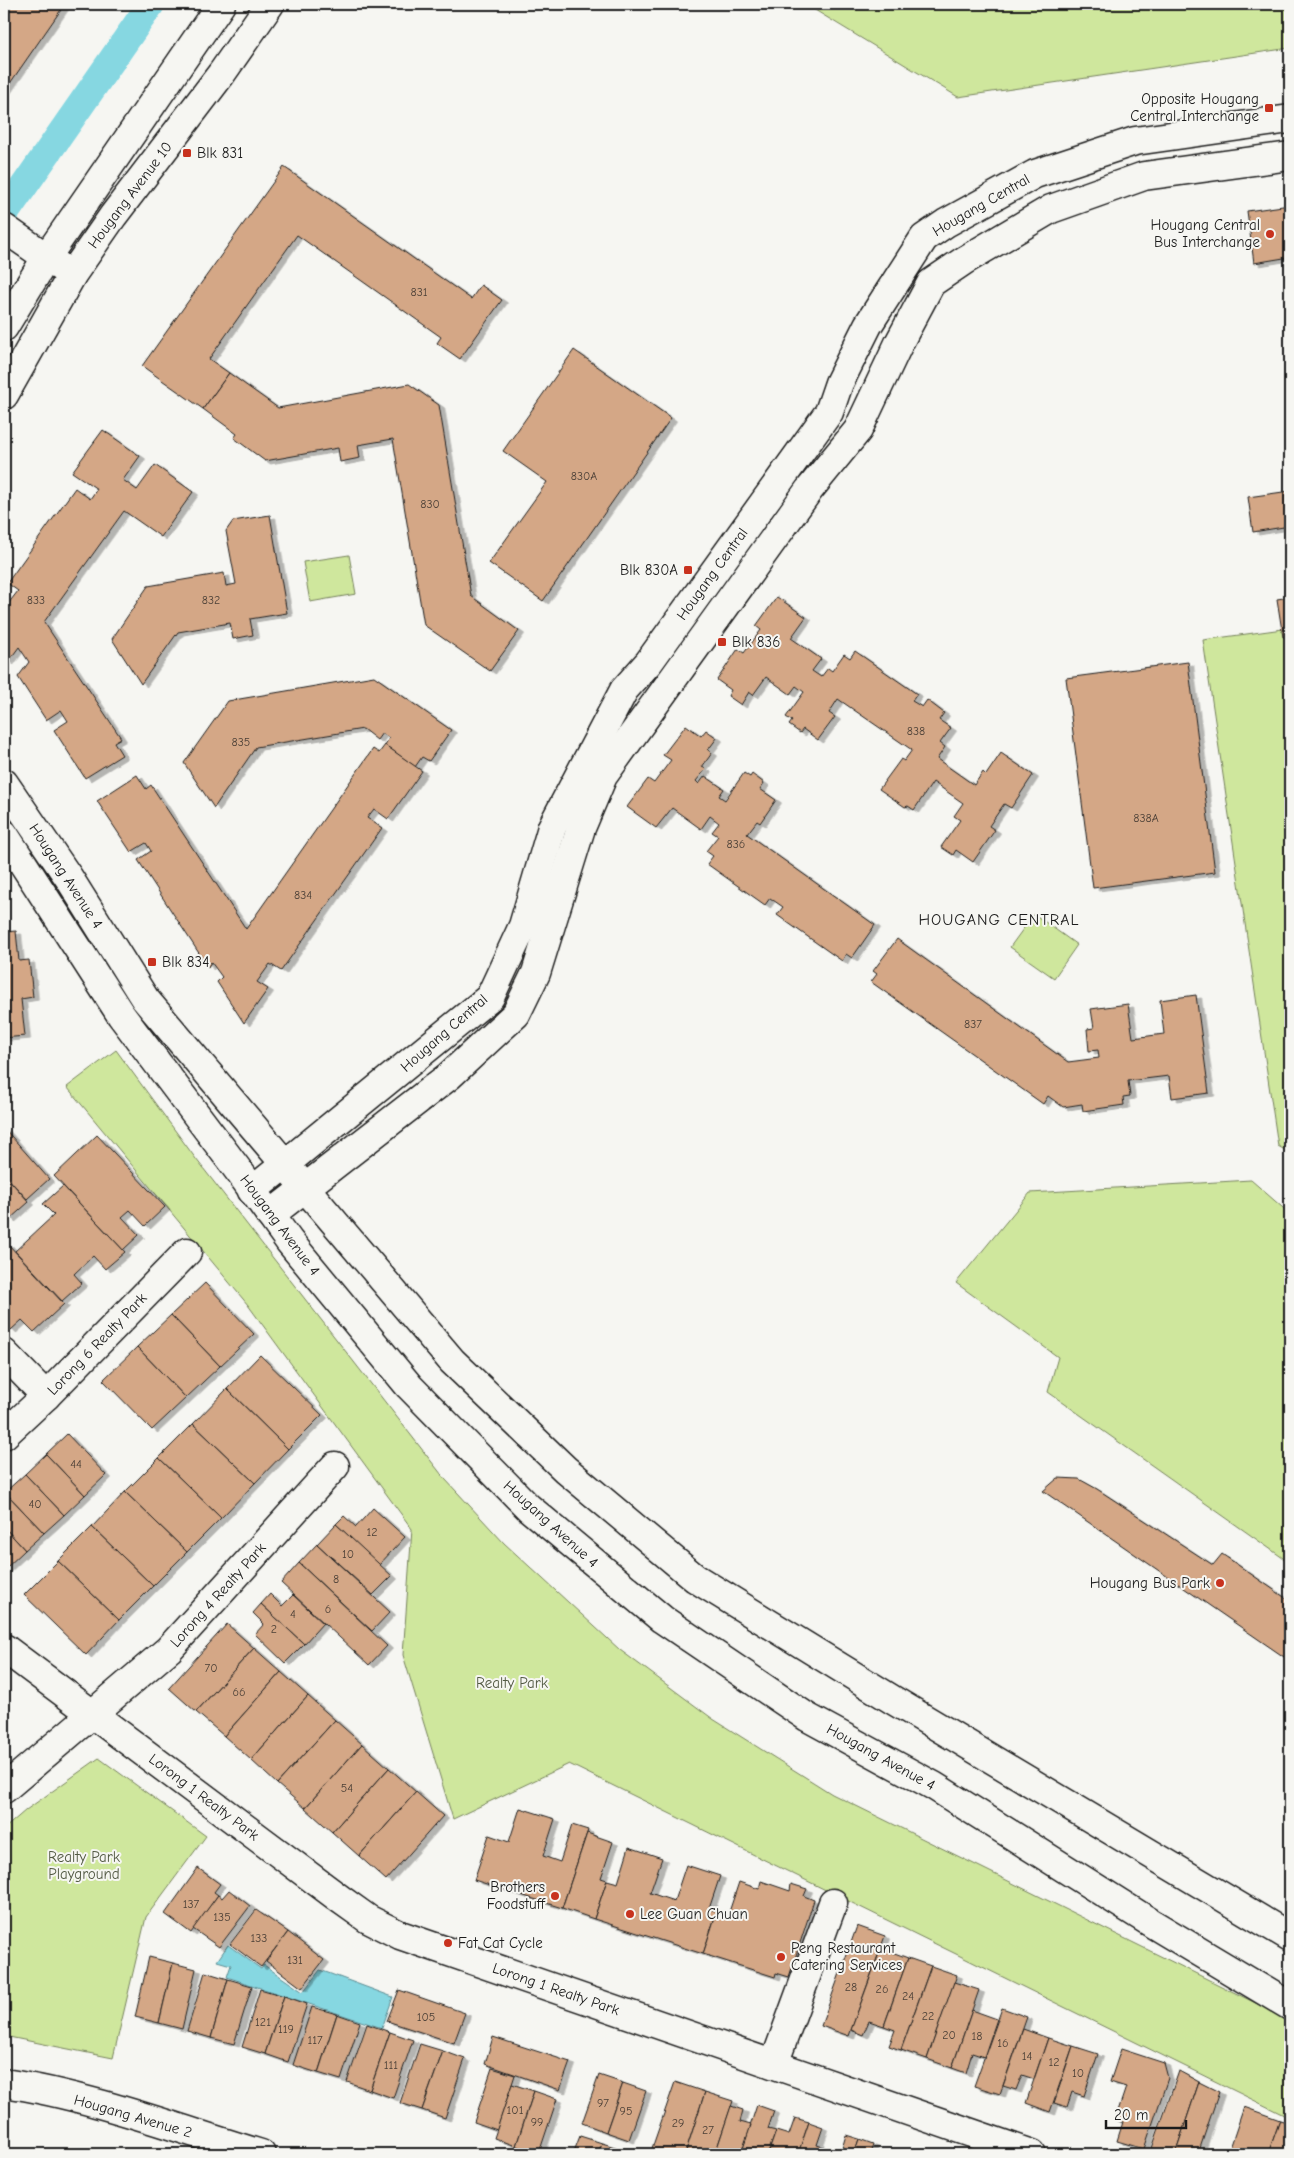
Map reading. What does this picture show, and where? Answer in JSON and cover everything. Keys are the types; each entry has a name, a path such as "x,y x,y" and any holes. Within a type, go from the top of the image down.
{"main road":[{"name":"Hougang Avenue 10","path":"4,327 37,250 220,4"},
{"name":"Hougang Avenue 10","path":"4,395 72,275 113,216 222,73 270,4"},
{"name":"Hougang Central","path":"252,1191 490,997 523,926 552,827 624,690 649,662 828,412 839,383 868,325 935,230 1035,174 1135,141 1290,119"},
{"name":"Hougang Central","path":"270,1215 450,1076 516,1014 536,973 581,828 603,776 809,490 858,430 900,342 931,283 1051,209 1144,176 1290,156"},
{"path":"4,228 72,275"},
{"path":"935,230 956,266"},
{"name":"Hougang Avenue 4","path":"4,784 69,878 145,999 270,1148 307,1187 452,1361 566,1470 695,1578 893,1700 1290,1937"},
{"path":"552,827 581,828"},
{"name":"Hougang Avenue 4","path":"4,834 121,1015 289,1241 409,1386 529,1508 662,1620 807,1717 934,1786 1154,1924 1290,2006"},
{"name":"Lorong 6 Realty Park","path":"4,1435 46,1396 187,1252"},
{"path":"4,1353 46,1396"},
{"name":"Lorong 4 Realty Park","path":"4,1789 170,1649 335,1466"},
{"name":"Lorong 1 Realty Park","path":"4,1648 340,1899 368,1919 400,1935 1032,2154"},
{"path":"774,2064 833,1903"},
{"name":"Hougang Avenue 2","path":"4,2083 24,2086 106,2107 261,2154"}],"green space":[{"path":"805,4 1290,4 1290,48 958,97"},
{"path":"349,555 356,594 310,602 303,562"},
{"path":"1290,628 1290,1153 1278,1146 1203,640"},
{"path":"1034,914 1077,945 1054,978 1010,947"},
{"name":"Realty Park","path":"116,1050 196,1159 445,1479 504,1543 620,1650 713,1719 832,1794 1290,2020 1290,2118 569,1764 453,1819 403,1655 412,1529 248,1305 67,1087"},
{"path":"1251,1180 1290,1214 1290,1563 1048,1392 1058,1357 956,1283 1030,1193"},
{"name":"Realty Park Playground","path":"99,1758 206,1836 146,1917 113,2058 4,2036 4,1829 26,1810"}],"water":[{"path":"228,1945 261,1969 264,1965 303,1992 320,1970 393,1997 382,2028 227,1977 231,1965 217,1961"}],"building":[{"path":"4,4 65,4 4,92"},
{"path":"284,167 471,299 481,285 502,300 460,359 437,343 441,337 297,235 209,359 229,373 203,409 142,366"},
{"name":"Hougang Central Bus Interchange","path":"1290,205 1290,257 1254,263 1247,211"},
{"path":"574,350 671,418 543,601 489,563 547,482 503,451"},
{"path":"229,373 278,408 409,384 439,405 471,596 519,631 490,671 424,625 393,439 358,445 360,458 340,462 338,448 265,461 234,438 237,434 203,409"},
{"path":"103,430 140,456 123,480 137,490 155,465 193,492 161,537 124,511 44,622 121,738 114,742 122,755 85,778 54,730 68,721 61,710 46,720 18,677 29,662 19,647 8,662 4,655 4,609 18,591 7,583 75,488 90,499 97,489 72,472"},
{"path":"1290,491 1290,526 1253,532 1248,497"},
{"path":"270,515 287,613 250,619 253,635 233,639 230,623 178,632 141,684 112,639 148,586 224,573 226,586 236,584 226,531 233,521"},
{"path":"777,597 806,617 791,638 821,659 812,671 821,677 828,668 832,671 844,654 850,658 855,651 917,694 912,701 922,707 927,700 944,713 939,720 951,728 940,743 945,747 937,759 974,785 983,772 986,775 1001,753 1033,775 1011,808 1004,804 989,826 995,830 973,862 956,850 953,855 941,847 960,820 954,816 963,803 933,782 914,810 908,806 905,807 879,789 901,759 904,761 912,750 838,699 829,713 835,717 818,740 803,729 800,733 789,725 792,721 786,717 804,692 796,686 790,694 766,677 753,695 749,692 741,705 728,696 731,690 717,680 738,649 744,653 761,630 756,626"},
{"path":"1290,597 1290,636 1283,637 1277,599"},
{"path":"1188,662 1215,872 1093,888 1066,678"},
{"path":"374,676 451,730 429,761 422,757 415,767 385,745 389,738 382,733 377,740 363,729 256,747 214,808 184,763 228,701"},
{"path":"686,725 701,736 706,730 717,738 708,750 712,753 702,767 706,769 696,781 699,784 705,776 724,789 719,796 725,800 744,773 750,777 752,774 764,783 760,789 776,800 760,823 757,821 747,834 875,925 852,958 846,954 842,961 777,915 783,907 770,898 765,905 707,864 713,856 706,851 718,836 712,832 719,823 710,816 701,829 672,808 656,828 627,807 648,779 654,783 671,760 663,755"},
{"path":"385,745 422,771 388,819 374,809 367,818 382,828 281,971 270,964 257,982 268,989 244,1023 217,982 222,977 211,962 208,967 138,860 151,851 146,843 131,852 97,801 137,775 146,789 151,785 246,929 373,749 379,753"},
{"path":"16,931 19,961 29,960 33,997 21,999 25,1036 4,1038 4,932"},
{"path":"897,939 1068,1062 1099,1058 1098,1050 1089,1051 1087,1029 1094,1028 1091,1009 1128,1004 1133,1038 1164,1034 1160,1000 1196,995 1209,1093 1172,1098 1169,1076 1128,1081 1130,1096 1123,1097 1124,1105 1083,1111 1082,1104 1063,1107 1048,1096 1043,1104 871,982 877,974 873,971"},
{"path":"4,1128 49,1179 27,1199 4,1174"},
{"path":"97,1135 165,1207 145,1226 130,1210 122,1217 139,1235 123,1250 54,1176"},
{"path":"4,1174 29,1202 10,1219 4,1213"},
{"path":"63,1186 125,1252 105,1269 93,1256 74,1274 82,1283 62,1301 15,1251 54,1215 43,1204"},
{"path":"7,1243 64,1304 34,1332 22,1320 11,1330 4,1323 4,1246"},
{"path":"205,1283 254,1334 220,1366 171,1315"},
{"path":"171,1315 220,1366 186,1398 137,1347"},
{"path":"137,1347 186,1398 152,1430 103,1380"},
{"path":"260,1355 322,1415 288,1449 227,1389"},
{"path":"227,1389 288,1449 255,1483 193,1424"},
{"path":"193,1424 255,1483 221,1518 159,1458"},
{"path":"67,1434 106,1475 85,1495 46,1454"},
{"path":"46,1454 85,1495 64,1515 25,1474"},
{"path":"159,1458 221,1518 187,1552 125,1492"},
{"path":"25,1474 64,1515 44,1533 5,1492"},
{"name":"Hougang Bus Park","path":"1058,1478 1079,1479 1097,1489 1213,1565 1222,1554 1290,1601 1290,1661 1043,1491"},
{"path":"5,1492 44,1533 25,1550 4,1527"},
{"path":"125,1492 187,1552 153,1586 92,1527"},
{"path":"373,1508 405,1537 379,1565 336,1524 344,1516 356,1527"},
{"path":"336,1524 392,1576 373,1595 317,1544"},
{"path":"4,1527 25,1550 5,1569 4,1569"},
{"path":"92,1527 153,1586 119,1620 58,1561"},
{"path":"317,1544 390,1612 372,1631 299,1563"},
{"path":"58,1561 119,1620 86,1655 24,1595"},
{"path":"299,1563 387,1646 369,1665 281,1583"},
{"path":"270,1594 282,1606 293,1595 323,1623 304,1644 261,1604"},
{"path":"261,1604 304,1644 285,1663 255,1634 264,1624 253,1613"},
{"path":"227,1624 254,1648 196,1712 169,1688"},
{"path":"254,1648 281,1672 224,1736 196,1712"},
{"path":"281,1672 308,1696 251,1760 224,1736"},
{"path":"308,1696 335,1720 277,1784 251,1760"},
{"path":"335,1720 362,1744 305,1808 277,1784"},
{"path":"362,1744 389,1768 332,1832 305,1808"},
{"path":"389,1768 416,1792 359,1856 332,1832"},
{"path":"416,1792 443,1816 386,1880 359,1856"},
{"path":"520,1808 555,1819 543,1856 560,1862 572,1825 588,1830 562,1908 474,1880 489,1835 509,1842"},
{"path":"587,1833 613,1842 601,1878 607,1880 594,1919 562,1908"},
{"path":"629,1847 662,1858 650,1893 674,1901 686,1865 720,1876 709,1909 717,1911 703,1954 594,1919 607,1880 618,1883"},
{"path":"198,1868 220,1884 214,1892 218,1895 191,1933 165,1914"},
{"path":"761,1881 790,1891 791,1884 807,1889 804,1896 814,1900 789,1977 776,1973 775,1977 703,1954 717,1911 728,1915 739,1882 759,1889"},
{"path":"229,1890 250,1906 219,1947 193,1929 218,1895 222,1898"},
{"path":"256,1910 288,1932 261,1967 230,1944"},
{"path":"857,1926 885,1936 849,2036 821,2026"},
{"path":"288,1932 324,1960 302,1988 266,1961"},
{"path":"881,1948 908,1958 884,2026 869,2021 863,2035 851,2030"},
{"path":"149,1957 173,1963 159,2023 135,2017"},
{"path":"908,1958 931,1966 901,2050 889,2046 895,2030 884,2026"},
{"path":"173,1963 196,1969 182,2029 159,2023"},
{"path":"931,1966 957,1975 927,2059 901,2050"},
{"path":"205,1972 228,1979 211,2038 187,2031"},
{"path":"228,1979 252,1986 234,2044 211,2038"},
{"path":"954,1982 979,1990 952,2068 927,2059"},
{"path":"260,1989 284,1996 265,2054 242,2047"},
{"path":"399,1990 465,2013 454,2043 387,2021"},
{"path":"284,1996 307,2004 288,2062 265,2054"},
{"path":"312,2007 337,2014 318,2073 293,2065"},
{"path":"1002,2008 1027,2017 1000,2094 974,2086"},
{"path":"972,2010 997,2019 984,2057 972,2053 966,2073 952,2068"},
{"path":"337,2014 360,2022 341,2080 318,2073"},
{"path":"367,2024 390,2032 370,2090 347,2082"},
{"path":"1023,2029 1048,2038 1034,2079 1022,2075 1016,2090 1003,2086"},
{"path":"390,2032 413,2040 393,2098 370,2090"},
{"path":"493,2037 570,2062 560,2090 485,2064"},
{"path":"1048,2038 1073,2046 1050,2112 1026,2103"},
{"path":"420,2044 443,2051 422,2110 400,2103"},
{"path":"1073,2046 1098,2054 1084,2096 1072,2092 1067,2107 1054,2103"},
{"path":"1121,2049 1164,2063 1168,2078 1144,2149 1117,2141 1123,2122 1115,2120 1126,2087 1110,2082"},
{"path":"443,2051 465,2059 445,2118 422,2110"},
{"path":"492,2068 515,2075 497,2130 474,2122"},
{"path":"1179,2071 1199,2082 1175,2154 1150,2154"},
{"path":"599,2075 623,2083 606,2132 582,2123"},
{"path":"675,2082 705,2092 685,2154 650,2154"},
{"path":"1199,2082 1219,2092 1198,2154 1175,2154"},
{"path":"623,2083 646,2091 629,2140 606,2132"},
{"path":"512,2084 534,2091 516,2146 494,2138"},
{"path":"534,2091 557,2099 539,2153 516,2146"},
{"path":"705,2092 733,2101 715,2154 685,2154"},
{"path":"757,2105 774,2111 768,2129 776,2131 768,2154 741,2154"},
{"path":"731,2106 743,2110 740,2122 751,2125 741,2154 715,2154"},
{"path":"1244,2107 1280,2120 1268,2154 1228,2154"},
{"path":"795,2118 809,2122 798,2154 768,2154 776,2131 789,2135"},
{"path":"1280,2120 1290,2123 1290,2154 1268,2154"},
{"path":"809,2122 823,2127 817,2145 827,2148 825,2154 798,2154"},
{"path":"846,2135 859,2139 854,2154 825,2154 827,2148 841,2152"},
{"path":"580,2136 602,2143 598,2154 573,2154"},
{"path":"859,2139 873,2144 870,2154 854,2154"},
{"path":"602,2143 625,2150 623,2154 598,2154"}],"waterway":[{"path":"4,215 151,4"}],"place":[{"name":"Opposite Hougang Central Interchange","path":"1269,108"},
{"name":"Blk 831","path":"187,153"},
{"name":"Hougang Central Bus Interchange","path":"1270,234"},
{"name":"Blk 830A","path":"688,570"},
{"name":"Blk 836","path":"722,642"},
{"name":"Blk 834","path":"152,962"},
{"name":"Hougang Bus Park","path":"1220,1583"},
{"name":"Brothers Foodstuff","path":"555,1896"},
{"name":"Lee Guan Chuan","path":"630,1914"},
{"name":"Fat Cat Cycle","path":"448,1943"},
{"name":"Peng Restaurant Catering Services","path":"781,1957"}],"district":[{"name":"HOUGANG CENTRAL","path":"999,919"}]}
